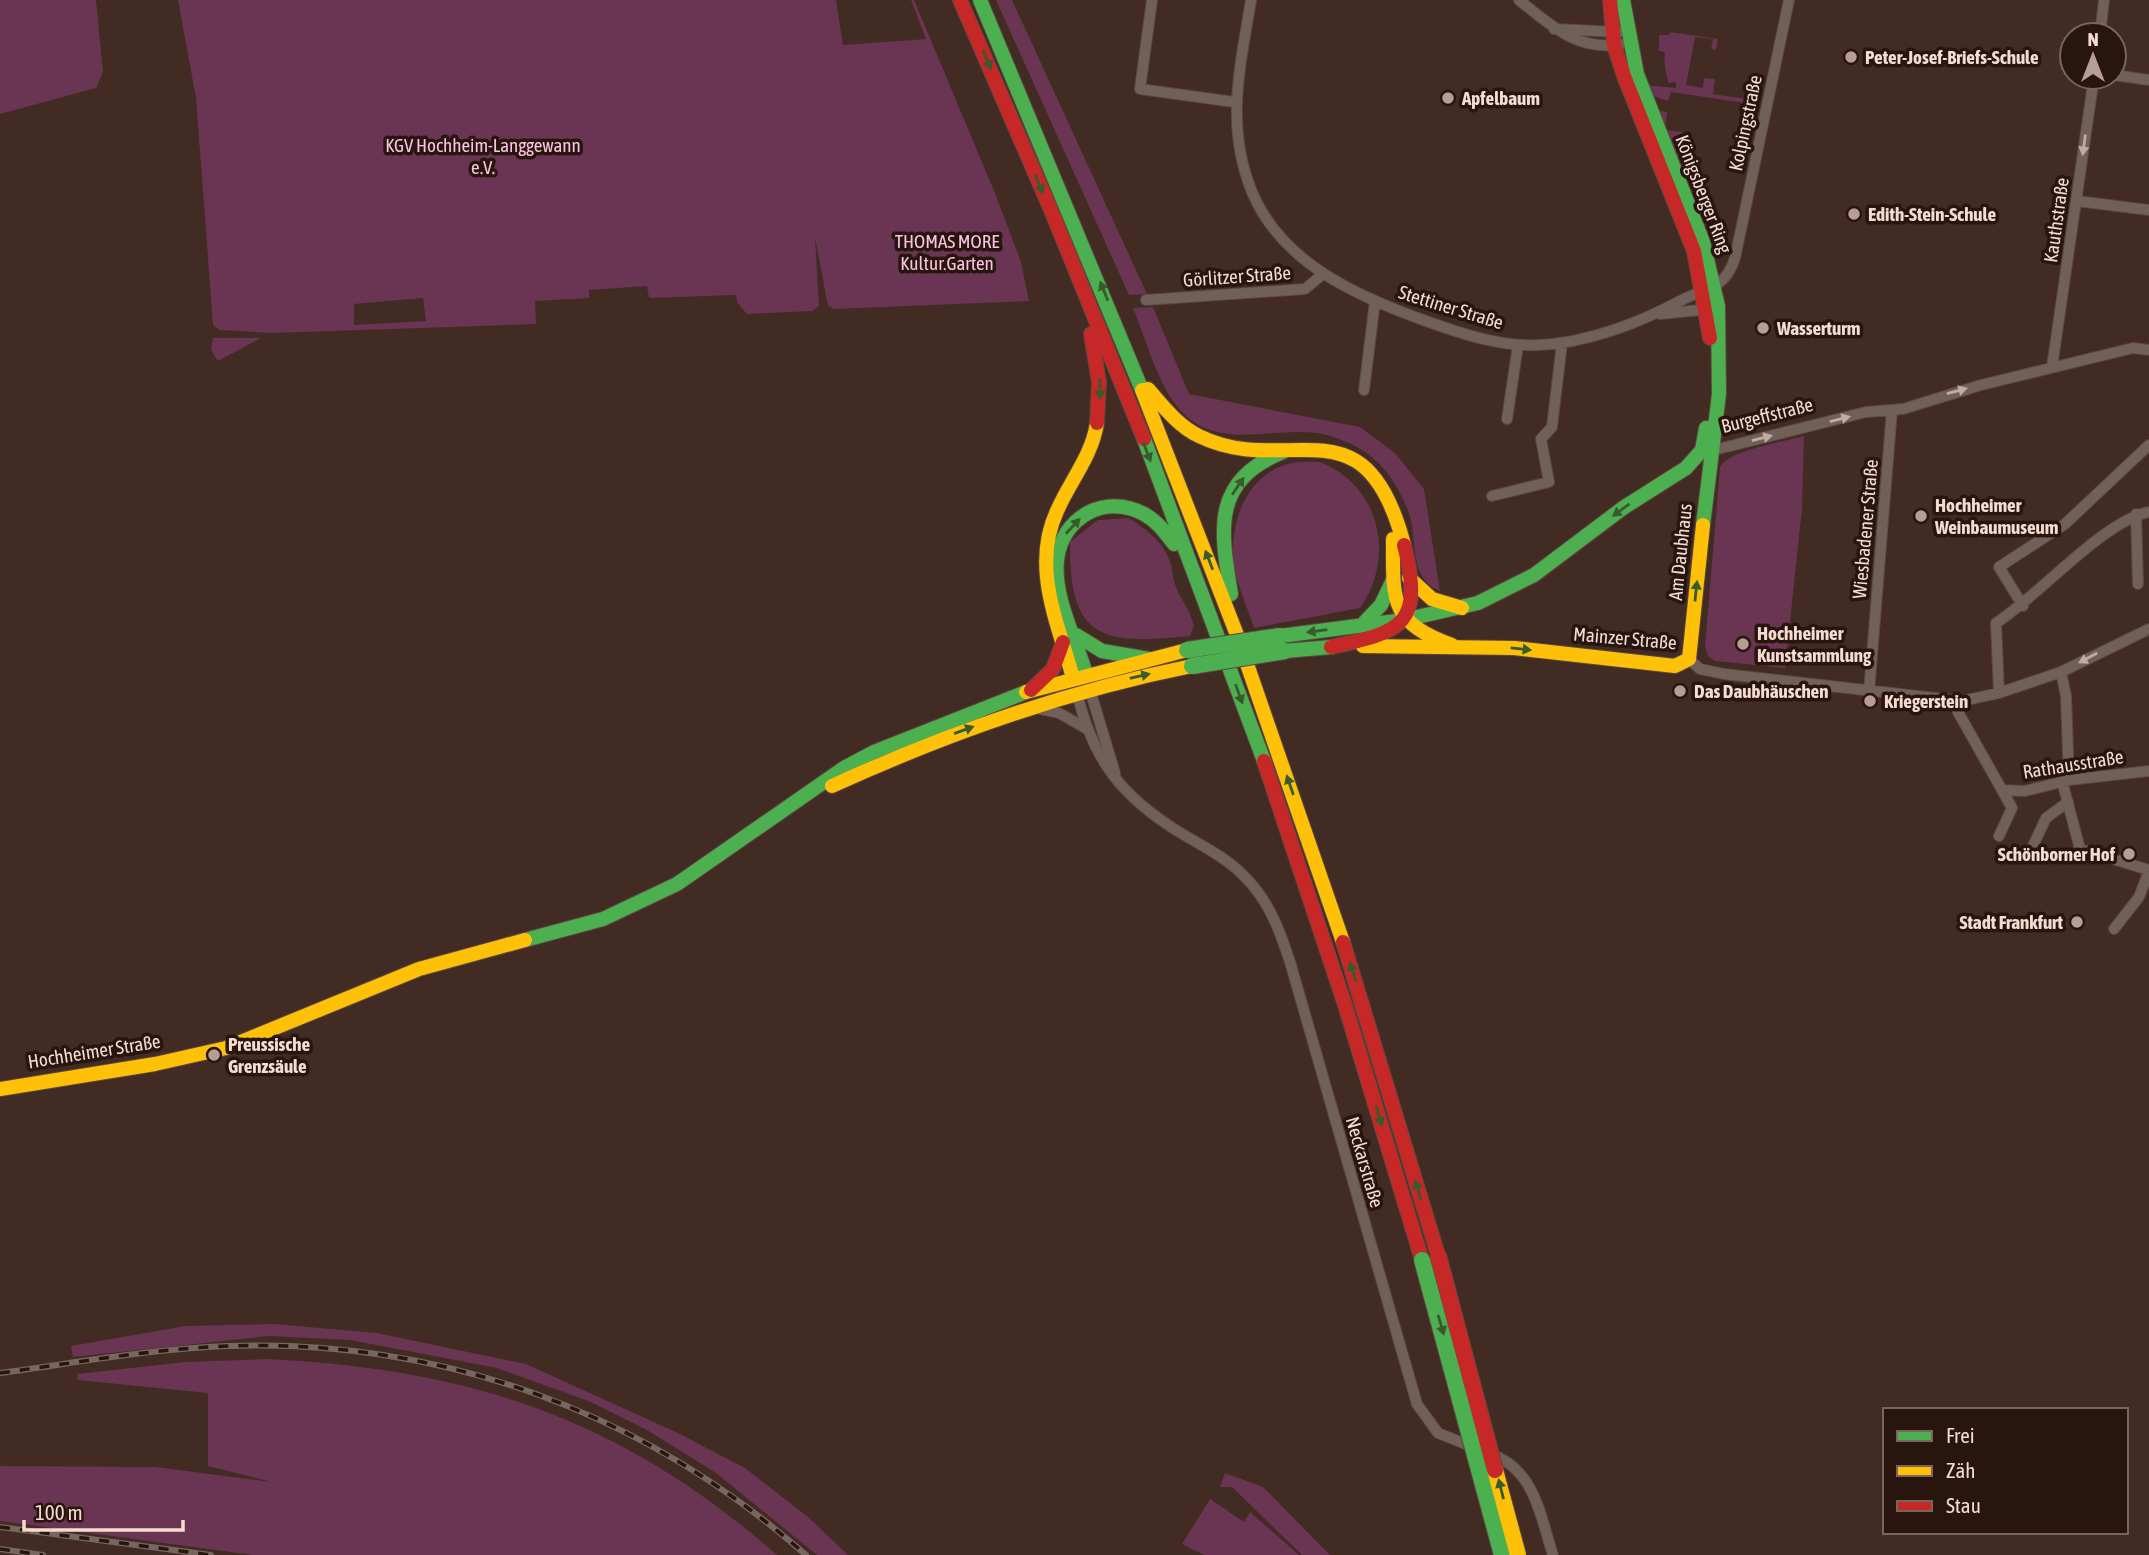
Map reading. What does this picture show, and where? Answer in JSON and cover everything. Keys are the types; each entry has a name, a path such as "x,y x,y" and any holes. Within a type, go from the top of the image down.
{"main road":[{"path":"960,0 1077,275 1198,584 1296,853 1430,1257 1502,1555"},
{"path":"980,0 1138,377 1241,646 1346,949 1430,1257 1518,1555"},
{"name":"Königsberger Ring","path":"1610,0 1618,39 1702,241 1712,309 1710,446"},
{"name":"Königsberger Ring","path":"1618,39 1623,0"},
{"path":"1077,275 1096,353 1100,408 1090,448 1054,515 1046,546 1046,578 1069,638 1102,651 1149,659 1189,658"},
{"path":"1138,377 1177,421 1206,439 1239,447 1303,447 1340,453 1361,465 1378,482 1399,529 1401,579 1398,610 1404,620 1422,635 1452,645"},
{"name":"Burgeffstraße","path":"1404,620 1462,608 1499,594 1534,575 1693,462 1710,446"},
{"name":"Am Daubhaus","path":"1689,659 1710,446"},
{"path":"1241,646 1222,540 1227,503 1240,482 1257,464 1279,452 1303,447"},
{"path":"1678,472 1699,475 1705,481 1707,495"},
{"path":"1081,684 1069,638 1057,559 1068,530 1093,510 1125,506 1154,518 1169,534 1198,584"},
{"path":"1401,579 1432,599 1462,608"},
{"path":"1362,625 1401,579"},
{"path":"792,804 844,768 874,752 1031,690 1081,684 1189,658 1282,644 1362,625 1404,620"},
{"path":"1331,646 1392,632 1404,620"},
{"path":"1031,690 1053,669 1069,638"},
{"path":"1282,644 1452,645"},
{"name":"Mainzer Straße","path":"1452,645 1671,666 1689,659"},
{"path":"792,804 923,745 1029,708 1081,684 1149,659"},
{"name":"Hochheimer Straße","path":"0,1089 195,1055 267,1033 419,969 603,919 677,884 792,804"}],"street":[{"path":"1152,0 1140,89 1234,102"},
{"name":"Stettiner Straße","path":"1251,0 1234,102 1243,167 1258,205 1282,238 1324,274 1375,301 1454,330 1518,345 1562,343 1657,314 1709,290"},
{"path":"1519,0 1554,29 1618,39"},
{"name":"Kolpingstraße","path":"1709,290 1726,277 1735,258 1789,0"},
{"path":"2101,21 2104,0"},
{"path":"2128,77 2149,80"},
{"name":"Kauthstraße","path":"2052,367 2092,91"},
{"path":"2077,201 2149,210"},
{"name":"Görlitzer Straße","path":"1146,300 1305,289 1324,274"},
{"name":"Stettiner Straße","path":"1364,390 1375,301"},
{"name":"Stettiner Straße","path":"1657,314 1712,309"},
{"path":"1492,496 1549,482 1541,439 1552,427 1562,343"},
{"name":"Stettiner Straße","path":"1507,419 1518,345"},
{"name":"Burgeffstraße","path":"1710,446 1866,412 1892,410 2133,348 2149,350"},
{"name":"Wiesbadener Straße","path":"1869,692 1892,410"},
{"path":"2023,606 1999,567 2064,524 2149,445"},
{"path":"1999,693 1996,623 2023,606 2111,528 2136,514 2149,512"},
{"path":"2136,514 2140,548 2138,584"},
{"name":"Mainzer Straße","path":"1689,659 1706,671 1955,701 1999,693 2061,672 2149,629"},
{"path":"2061,672 2066,696 2068,802 2080,849 2149,871 2139,897 2114,929"},
{"name":"Neckarstraße","path":"1081,684 1087,729 1103,765 1120,785 1156,816 1235,868 1256,889 1272,915 1290,962 1417,1404 1438,1433 1506,1460 1521,1472 1530,1486 1553,1555"},
{"name":"Neckarstraße","path":"1081,684 1120,785"},
{"name":"Rathausstraße","path":"1955,701 1958,712 2012,808 1999,836"},
{"path":"1029,708 1059,713 1087,729"},
{"name":"Rathausstraße","path":"2002,790 2025,791 2066,780 2149,771"},
{"path":"2032,848 2046,818 2068,802"}],"green space":[{"path":"0,0 96,0 103,72 96,88 0,114"},
{"name":"KGV Hochheim-Langgewann e.V.","path":"178,0 836,0 843,45 926,39 911,0 914,0 997,198 1021,262 1029,301 834,309 828,306 815,237 819,306 812,311 747,314 737,302 736,295 649,298 647,286 589,290 589,298 535,301 536,324 272,333 220,330 213,325 196,98","holes":["423,298 426,321 354,325 354,304"]},
{"path":"996,0 1012,0 1147,294 1129,295"},
{"path":"1670,32 1718,39 1716,50 1711,49 1713,39 1695,37 1686,85 1703,88 1704,78 1715,79 1713,94 1752,100 1752,104 1671,92 1668,101 1650,95 1646,85 1676,88 1676,82 1668,83 1665,52 1659,51 1659,35 1669,35"},
{"path":"1656,110 1667,112 1665,130 1690,133 1686,181"},
{"path":"1153,307 1189,394 1360,427 1395,453 1424,489 1440,591 1423,578 1419,569 1410,517 1403,499 1387,472 1365,452 1342,440 1322,434 1298,432 1242,435 1207,429 1191,420 1176,405 1163,384 1133,308"},
{"path":"213,338 261,338 218,361 211,350"},
{"path":"1804,436 1802,509 1785,668 1715,661 1708,656 1705,646 1720,467 1725,461 1745,451"},
{"path":"1320,462 1357,487 1369,505 1379,545 1371,588 1360,608 1254,628 1235,571 1233,555 1236,522 1249,492 1272,470 1292,463"},
{"path":"1128,518 1154,537 1168,557 1176,587 1194,626 1190,636 1134,639 1113,636 1097,629 1084,617 1076,599 1071,575 1070,542 1098,520"},
{"path":"274,1324 377,1333 526,1364 678,1433 745,1468 808,1517 848,1555 817,1555 716,1473 647,1430 591,1402 497,1368 350,1340 269,1336 73,1357 71,1346 185,1326"},
{"path":"267,1359 341,1365 411,1375 478,1390 541,1410 602,1436 661,1468 719,1508 777,1555 253,1555 0,1521 0,1466 155,1467 272,1482 208,1466 208,1393 78,1380 77,1374 185,1362"},
{"path":"1225,1473 1263,1487 1330,1555 1302,1555 1232,1487 1220,1487"},
{"path":"1210,1499 1244,1522 1250,1512 1299,1555 1204,1555 1182,1544"}],"railway":[{"path":"0,1373 142,1353 227,1346 307,1347 386,1355 462,1371 537,1394 609,1424 678,1461 744,1505 806,1555"},
{"path":"0,1527 211,1555"},
{"path":"0,1549 43,1555"}],"traffic: fast":[{"path":"980,0 1142,390"},
{"path":"1623,0 1637,74 1703,242 1718,306 1719,394 1703,525"},
{"path":"1404,620 1478,603 1534,575 1623,508 1686,468 1702,450 1706,428"},
{"path":"1144,439 1264,761"},
{"path":"1231,594 1224,527 1233,491 1244,476 1261,463 1285,451"},
{"path":"1086,674 1058,589 1057,560 1067,532 1076,521 1088,513 1115,506 1129,508 1149,517 1174,544"},
{"path":"1362,625 1381,605 1393,580"},
{"path":"1280,636 1404,620"},
{"path":"1076,635 1102,651 1149,659"},
{"path":"1187,650 1280,636"},
{"path":"1285,651 1331,647"},
{"path":"1192,666 1285,651"},
{"path":"525,940 603,919 677,884 844,768 874,752 1026,692"},
{"path":"1422,1260 1502,1555"}],"traffic: slow":[{"path":"1148,389 1184,427 1199,436 1232,447 1320,450 1345,456 1368,470 1388,499 1404,545"},
{"path":"1142,390 1237,635 1343,942"},
{"path":"1073,678 1054,616 1046,553 1057,511 1086,457 1097,423"},
{"path":"1363,646 1514,648 1675,666 1689,659 1703,525"},
{"path":"1393,539 1393,578 1399,606 1416,627 1452,645"},
{"path":"1409,578 1432,599 1462,608"},
{"path":"1026,692 1187,650"},
{"path":"832,786 919,748 1008,715 1099,688 1192,666"},
{"path":"0,1089 155,1064 226,1048 419,969 525,940"},
{"path":"1495,1470 1518,1555"}],"traffic: jam":[{"path":"960,0 1051,210 1144,439"},
{"path":"1610,0 1614,45 1624,76 1694,251 1710,338"},
{"path":"1091,334 1099,382 1097,423"},
{"path":"1331,647 1376,636 1402,620 1409,608 1411,592 1410,571 1404,545"},
{"path":"1031,690 1053,669 1063,642"},
{"path":"1264,761 1345,1005 1422,1260"},
{"path":"1343,942 1438,1255"},
{"path":"1438,1255 1495,1470"}],"place":[{"name":"Peter-Josef-Briefs-Schule","path":"1851,57"},
{"name":"Apfelbaum","path":"1448,98"},
{"name":"Edith-Stein-Schule","path":"1854,214"},
{"name":"Wasserturm","path":"1763,328"},
{"name":"Hochheimer Weinbaumuseum","path":"1921,516"},
{"name":"Hochheimer Kunstsammlung","path":"1743,644"},
{"name":"Das Daubhäuschen","path":"1680,691"},
{"name":"Kriegerstein","path":"1870,701"},
{"name":"Schönborner Hof","path":"2129,854"},
{"name":"Stadt Frankfurt","path":"2077,922"},
{"name":"Preussische Grenzsäule","path":"214,1055"}],"park label":[{"name":"THOMAS MORE Kultur.Garten","path":"947,252"}]}
